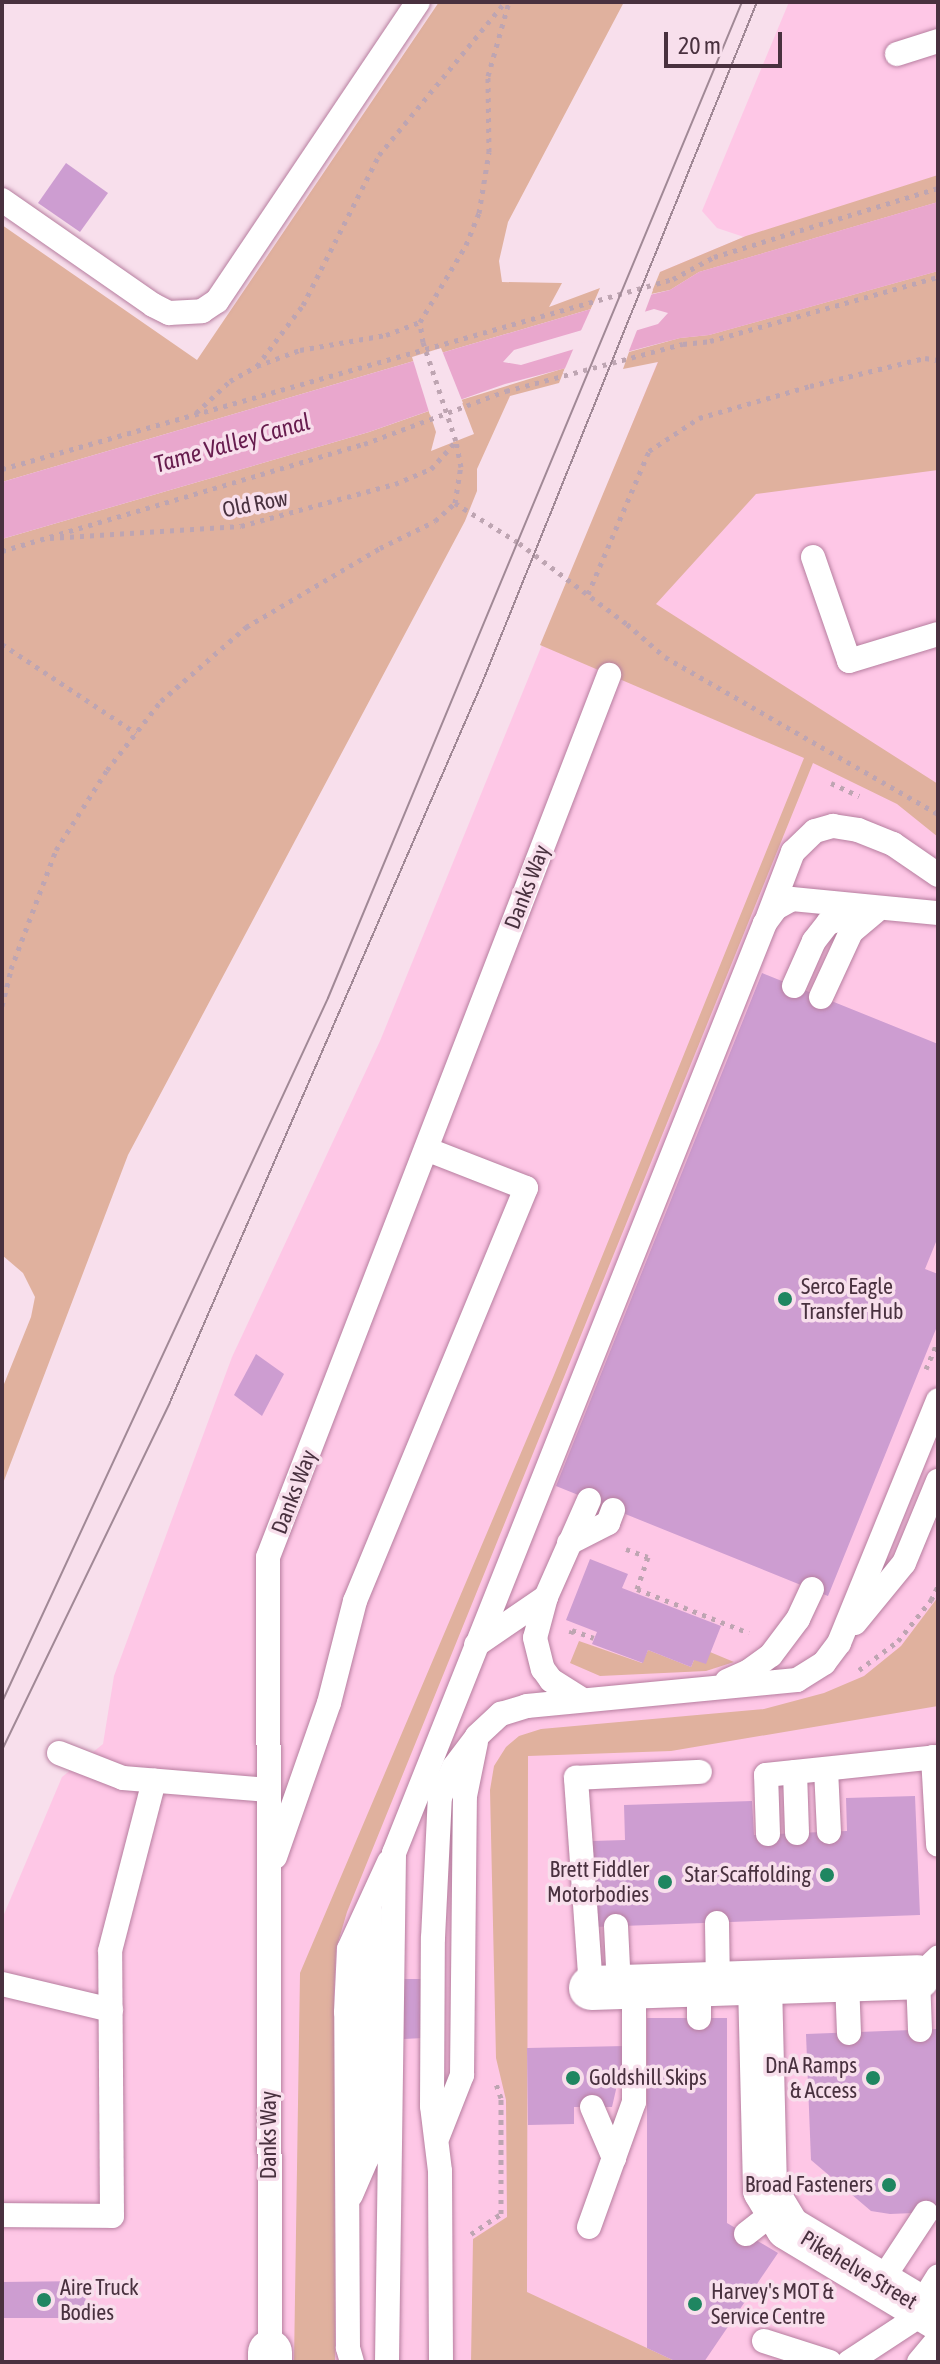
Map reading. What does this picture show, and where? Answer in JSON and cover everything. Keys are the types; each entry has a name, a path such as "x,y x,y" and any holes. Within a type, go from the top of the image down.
{"street":[{"path":"614,1988 719,1993 847,1981 927,1996"},
{"name":"Pikehelve Street","path":"719,1993 765,2190 762,2222 788,2228 932,2310"}],"lane":[{"path":"2,200 153,305 169,313 202,311 217,301 418,2"},
{"path":"897,54 938,41"},
{"path":"813,557 849,661 938,634"},
{"name":"Danks Way","path":"270,2357 268,1557 609,675"},
{"path":"352,2362 348,2348 349,1949 394,1853 793,852 815,831 833,826 893,844 938,875"},
{"path":"765,923 776,908 792,899 938,913"},
{"path":"794,986 814,941 828,923 881,907"},
{"path":"821,997 851,932 881,907"},
{"path":"269,1874 329,1703 355,1601 526,1188 426,1149"},
{"path":"836,1646 938,1400"},
{"path":"441,2362 440,2171 432,2106 433,1938 440,1797 454,1767 477,1736 501,1714 527,1706 797,1680 824,1663 904,1563 938,1481"},
{"path":"581,1699 551,1680 543,1669 535,1638 546,1597 589,1500"},
{"path":"569,1543 608,1523 613,1510"},
{"path":"712,1688 749,1671 771,1655 812,1589"},
{"path":"476,1645 546,1597"},
{"path":"59,1753 123,1778 269,1790"},
{"path":"768,1834 766,1775 936,1757 938,1845"},
{"path":"826,1769 829,1832"},
{"path":"589,2227 634,2102 576,1778 700,1772"},
{"path":"795,1772 797,1833"},
{"path":"2,2215 112,2216 110,1951 154,1781"},
{"path":"387,2362 394,1853"},
{"path":"717,1923 719,1993"},
{"path":"614,1988 616,1926"},
{"path":"847,1981 849,2033"},
{"path":"2,1984 111,2010"},
{"path":"592,2107 614,2158"},
{"path":"880,2283 926,2213"},
{"path":"849,2362 932,2310"},
{"path":"919,2362 932,2310"},
{"path":"764,2341 830,2362"}],"path":[{"path":"193,416 230,381 257,366 300,350 386,335 420,322 466,245 479,213 489,152 488,76 507,2"},
{"path":"257,366 303,305 379,155 507,2"},
{"path":"2,469 673,279 714,257 938,188"},
{"path":"2,551 364,444 506,391 683,344 710,341 938,277"},
{"path":"2,1006 11,969 56,850 107,770 161,701 246,627 380,548 435,521 455,503 461,467 456,441 423,342 420,322"},
{"path":"588,594 649,451 699,418 925,358 938,360"},
{"name":"Old Row","path":"41,538 241,526 395,484 431,469 456,441"},
{"path":"455,503 588,594 665,657 938,814"},
{"path":"2,644 136,733"},
{"path":"614,1544 648,1557 637,1589 754,1635 764,1626 788,1632"},
{"path":"562,1626 572,1630"},
{"path":"836,1646 867,1666"}],"shaded area":[{"path":"439,2 624,2 508,222 499,261 502,282 562,283 549,307 600,288 591,309 2,482 2,225 197,360"},
{"path":"789,2 938,2 938,2362 2,2362 2,1919 62,1777 103,1744 114,1676 232,1357 380,1041 658,361 684,314 660,272 744,237 717,228 702,211"},
{"path":"938,175 938,202 699,272 670,290 651,294 660,272 746,236"},
{"path":"938,271 938,470 756,494 656,604 938,784 938,837 897,804 813,763 347,1912 336,1949 334,1995 335,2362 294,2362 300,1973 554,1375 804,758 540,645 658,362 623,369 629,352 680,338 709,335"},
{"path":"565,368 559,383 510,396 477,469 477,491 465,521 128,1155 2,1486 2,1389 31,1317 35,1297 23,1273 2,1255 2,539 369,432 429,411 436,432 431,451 474,434 461,400"},
{"path":"938,1597 938,1706 671,1751 528,1756 527,2292 677,2362 471,2362 473,2239 507,2217 506,2100 496,2058 490,1790 494,1766 506,1747 519,1736 541,1729 764,1709 824,1693 864,1676 901,1646"},
{"path":"579,1641 642,1663 648,1650 691,1667 694,1660 710,1652 734,1662 706,1671 600,1676 570,1663"}],"water":[{"name":"Tame Valley Canal","path":"938,202 938,271 709,335 680,338 505,384 369,432 2,539 2,482 591,309 670,290 699,272","holes":["654,309 668,313 658,324 521,365 503,362 514,350"]}],"pier":[{"path":"653,290 643,317 579,335 593,304"},
{"path":"639,325 627,356 563,373 575,345"},
{"path":"441,348 463,403 430,415 412,357"}],"building":[{"path":"66,163 108,193 80,232 38,203"},
{"name":"Serco Eagle Transfer Hub","path":"762,973 938,1044 938,1237 925,1269 938,1274 938,1324 828,1596 556,1486"},
{"path":"256,1354 284,1374 262,1416 234,1395"},
{"path":"590,1559 628,1574 622,1588 721,1626 706,1664 694,1660 691,1667 648,1650 643,1663 592,1644 597,1632 566,1620"},
{"path":"915,1796 920,1915 595,1927 592,1841 625,1840 624,1805 752,1801 754,1835 847,1831 846,1798"},
{"path":"403,1979 423,1979 423,2038 404,2039"},
{"path":"647,2018 727,2018 727,2223 778,2253 704,2362 677,2362 647,2348"},
{"path":"938,2029 938,2212 890,2214 871,2211 811,2160 806,2034"},
{"name":"Goldshill Skips","path":"626,2046 612,2107 574,2107 574,2124 528,2125 527,2048"},
{"name":"Aire Truck Bodies","path":"85,2281 86,2318 2,2318 2,2282"}],"tram line":[{"path":"2,1702 328,998 742,2"},
{"path":"2,1750 170,1402 482,683 757,2"}],"place":[{"name":"Serco Eagle Transfer Hub","path":"785,1299"},
{"name":"Star Scaffolding","path":"827,1875"},
{"name":"Brett Fiddler Motorbodies","path":"665,1882"},
{"name":"Goldshill Skips","path":"573,2078"},
{"name":"DnA Ramps & Access","path":"873,2078"},
{"name":"Broad Fasteners","path":"889,2185"},
{"name":"Aire Truck Bodies","path":"44,2300"},
{"name":"Harvey's MOT & Service Centre","path":"695,2304"}]}
